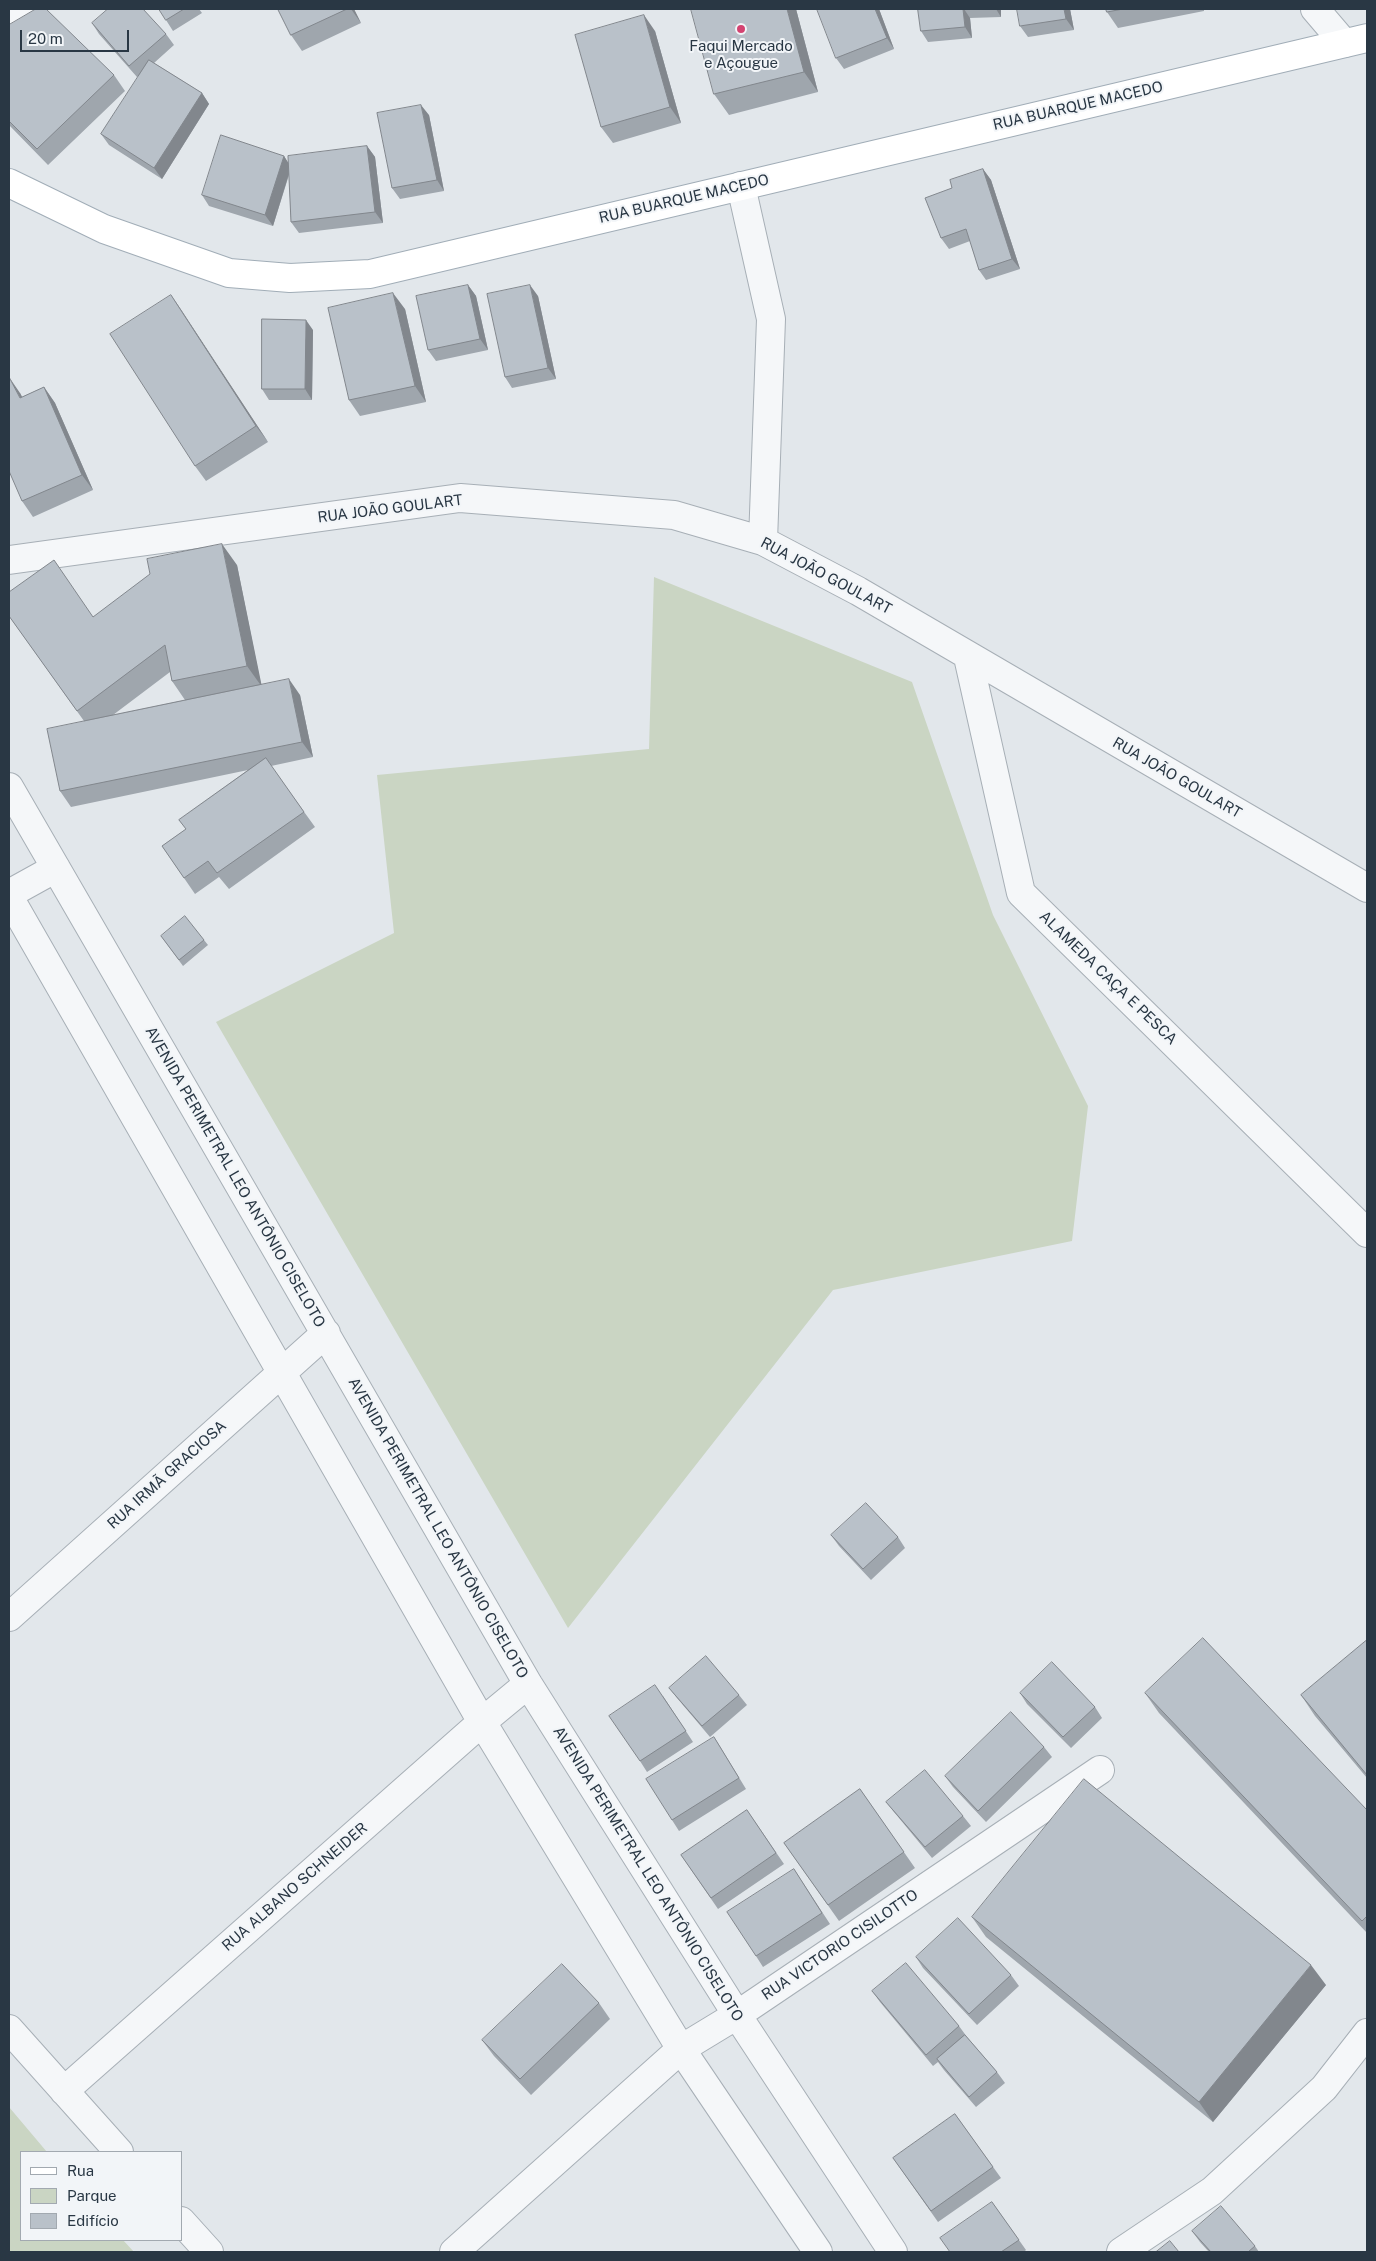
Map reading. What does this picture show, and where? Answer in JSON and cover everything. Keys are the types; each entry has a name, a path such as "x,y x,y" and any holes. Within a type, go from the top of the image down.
{"main road":[{"name":"RUA BUARQUE MACEDO","path":"14,182 104,229 229,273 290,278 370,274 1356,40"}],"street":[{"path":"9,19 30,9"},
{"path":"1315,9 1356,40"},
{"path":"741,186 771,319 762,540"},
{"name":"RUA JOÃO GOULART","path":"9,560 460,498 674,515 762,540 858,591 1367,888"},
{"name":"ALAMEDA CAÇA E PESCA","path":"968,656 1021,893 1367,1233"},
{"name":"AVENIDA PERIMETRAL LEO ANTÔNIO CISELOTO","path":"9,787 528,1684 737,2015 893,2252"},
{"path":"56,868 9,896 482,1722 682,2049 818,2252"},
{"name":"RUA IRMÃ GRACIOSA","path":"9,1617 326,1333"},
{"name":"RUA ALBANO SCHNEIDER","path":"64,2091 482,1722 528,1684"},
{"name":"RUA VICTORIO CISILOTTO","path":"454,2252 682,2049 737,2015 1100,1770"},
{"path":"9,2029 118,2151"},
{"path":"1121,2252 1212,2191 1324,2088 1367,2033"},
{"path":"182,2222 209,2252"}],"green space":[{"path":"654,577 912,682 993,915 1088,1106 1072,1241 833,1290 568,1628 216,1022 394,933 377,775 649,749"},
{"path":"9,2107 46,2151 20,2151 20,2241 124,2241 134,2252 9,2252"}],"building":[{"path":"36,9 46,9 114,75 37,149 9,121 9,25"},
{"path":"108,9 143,9 166,34 129,66 92,23"},
{"path":"159,9 184,9 166,20"},
{"path":"278,9 347,9 291,35"},
{"path":"691,9 787,9 804,72 714,94"},
{"path":"817,9 875,9 887,38 836,58"},
{"path":"918,9 963,9 965,27 921,31"},
{"path":"1017,9 1064,9 1066,19 1020,26"},
{"path":"1106,9 1123,9 1107,12"},
{"path":"644,15 670,107 601,127 575,35"},
{"path":"149,60 202,93 154,168 101,134"},
{"path":"421,105 437,180 392,188 377,113"},
{"path":"221,135 284,156 265,215 202,195"},
{"path":"367,146 375,212 291,222 288,156"},
{"path":"983,169 1012,259 979,270 966,229 941,238 925,198 952,188 950,180"},
{"path":"468,285 480,339 428,350 416,296"},
{"path":"530,285 548,368 505,377 487,294"},
{"path":"393,293 415,386 349,400 328,308"},
{"path":"171,295 256,426 195,466 110,334"},
{"path":"262,319 306,320 305,389 262,389"},
{"path":"9,377 20,398 44,387 82,475 22,501 9,471"},
{"path":"222,544 247,666 172,681 165,645 77,711 9,616 9,592 54,560 93,617 150,574 147,559"},
{"path":"289,679 302,742 60,791 47,729"},
{"path":"266,758 304,812 217,873 208,861 184,878 162,846 186,829 179,820"},
{"path":"185,916 204,940 179,960 161,936"},
{"path":"866,1503 898,1537 863,1569 831,1535"},
{"path":"1203,1638 1367,1810 1367,1916 1362,1921 1145,1693"},
{"path":"1367,1640 1367,1775 1301,1695"},
{"path":"706,1656 739,1695 702,1726 669,1688"},
{"path":"1052,1662 1095,1707 1063,1737 1020,1693"},
{"path":"655,1685 686,1731 640,1761 609,1716"},
{"path":"1011,1712 1044,1747 978,1811 945,1776"},
{"path":"714,1737 739,1778 672,1820 646,1779"},
{"path":"925,1770 963,1816 925,1847 886,1802"},
{"path":"1084,1779 1311,1965 1199,2102 972,1917"},
{"path":"860,1789 904,1852 828,1905 784,1843"},
{"path":"747,1810 776,1853 711,1898 681,1855"},
{"path":"794,1869 822,1913 756,1956 727,1912"},
{"path":"958,1918 1011,1975 969,2014 916,1957"},
{"path":"906,1963 959,2026 926,2055 872,1991"},
{"path":"562,1964 599,2003 520,2079 482,2040"},
{"path":"965,2035 997,2072 969,2097 937,2059"},
{"path":"955,2114 993,2167 931,2211 893,2158"},
{"path":"992,2202 1019,2240 1001,2252 950,2252 940,2238"},
{"path":"1221,2206 1255,2246 1248,2252 1211,2252 1192,2231"},
{"path":"1170,2241 1179,2252 1156,2252"}],"place":[{"name":"Faqui Mercado e Açougue","path":"741,29"}]}
